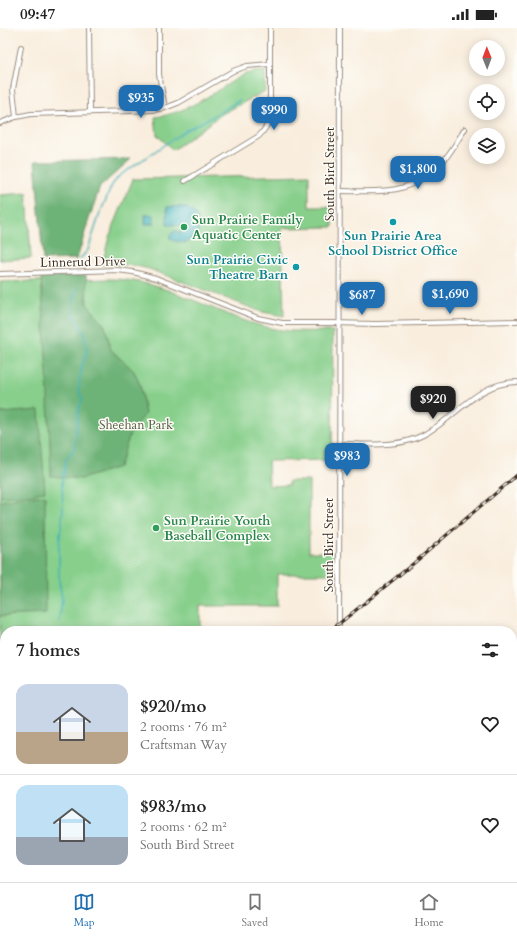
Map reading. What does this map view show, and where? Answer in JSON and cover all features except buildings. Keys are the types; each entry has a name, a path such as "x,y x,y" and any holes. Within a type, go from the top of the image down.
{"street":[{"path":"89,28 90,112"},
{"path":"159,28 159,74 165,108"},
{"path":"185,181 247,143 265,130 268,125 270,116 270,28"},
{"name":"South Bird Street","path":"339,626 340,28"},
{"path":"16,117 13,89 21,47"},
{"path":"0,123 16,117 31,114 153,110 165,108 178,103 233,71 247,66 270,64"},
{"path":"340,191 388,190 402,188 416,182 444,160 465,129"},
{"name":"Linnerud Drive","path":"0,274 117,270 133,272 156,278 256,317 270,321 299,324 517,321"},
{"path":"339,444 391,444 409,441 424,435 438,426 484,390 501,384 517,382"}],"green space":[{"path":"265,71 265,91 222,114 173,150 157,135 155,117 167,115 191,106 245,74"},
{"path":"131,159 100,187 77,259 43,260 35,161"},
{"path":"309,175 309,207 333,207 333,227 282,228 284,316 262,312 149,269 132,265 102,265 109,237 133,179"},
{"path":"27,193 31,258 0,260 0,195"},
{"path":"86,275 87,304 105,326 111,350 134,371 140,385 145,414 130,434 119,467 81,479 51,476 41,277"},
{"name":"Sheehan Park","path":"110,279 130,281 170,291 246,321 274,329 291,331 333,331 332,460 268,461 269,486 289,485 289,481 309,481 309,552 334,552 334,574 277,574 277,606 200,606 200,626 0,626 0,282"},
{"path":"39,410 45,491 31,495 0,497 0,413"},
{"path":"45,495 46,614 0,616 0,501"}],"water":[{"path":"167,207 188,208 195,214 199,222 199,227 194,238 186,243 174,241 169,237 175,230 181,234 180,225 167,225"},
{"path":"145,215 154,215 154,224 145,224"}],"waterway":[{"path":"80,259 88,250 99,216 112,185 119,176 186,130 212,117 240,100"},
{"path":"60,622 62,598 59,581 59,544 63,511 62,482 66,460 74,449 78,413 82,399 79,390 80,377 87,350 84,334 72,311 77,287"}],"railway":[{"path":"336,626 414,563 517,475"}],"place":[{"name":"Sun Prairie Area School District Office","path":"393,222"},
{"name":"Sun Prairie Family Aquatic Center","path":"184,227"},
{"name":"Sun Prairie Civic Theatre Barn","path":"296,267"},
{"name":"Sun Prairie Youth Baseball Complex","path":"156,528"}]}
